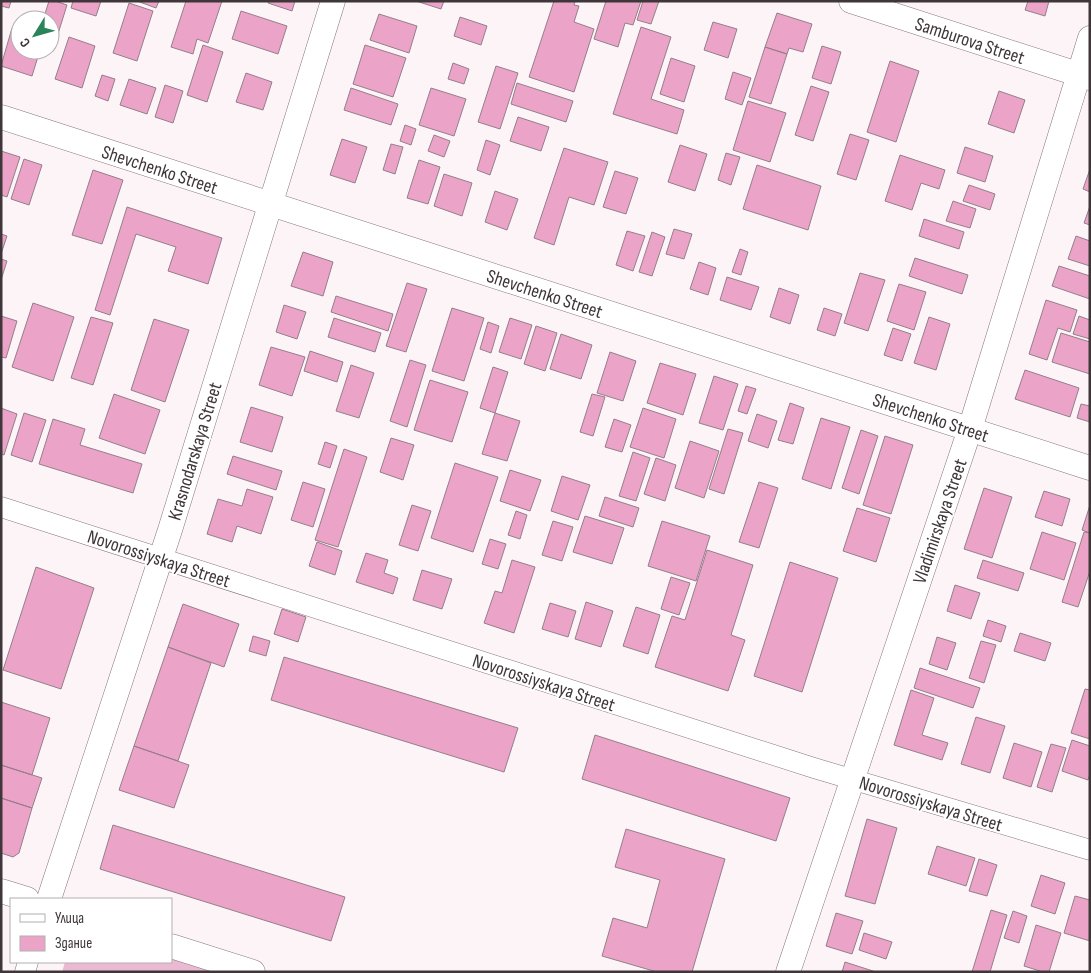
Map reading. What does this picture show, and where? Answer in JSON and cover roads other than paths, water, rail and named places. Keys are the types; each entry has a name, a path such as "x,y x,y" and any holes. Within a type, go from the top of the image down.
{"street":[{"name":"Krasnodarskaya Street","path":"49,898 161,558 271,205 332,1"},
{"name":"Samburova Street","path":"851,1 1084,76"},
{"name":"Vladimirskaya Street","path":"788,972 970,429 1084,76 1090,38"},
{"name":"Shevchenko Street","path":"1,117 1090,468"},
{"name":"Novorossiyskaya Street","path":"1,507 852,779 1090,850"},
{"path":"1,891 23,898"},
{"path":"172,946 253,972"}]}
